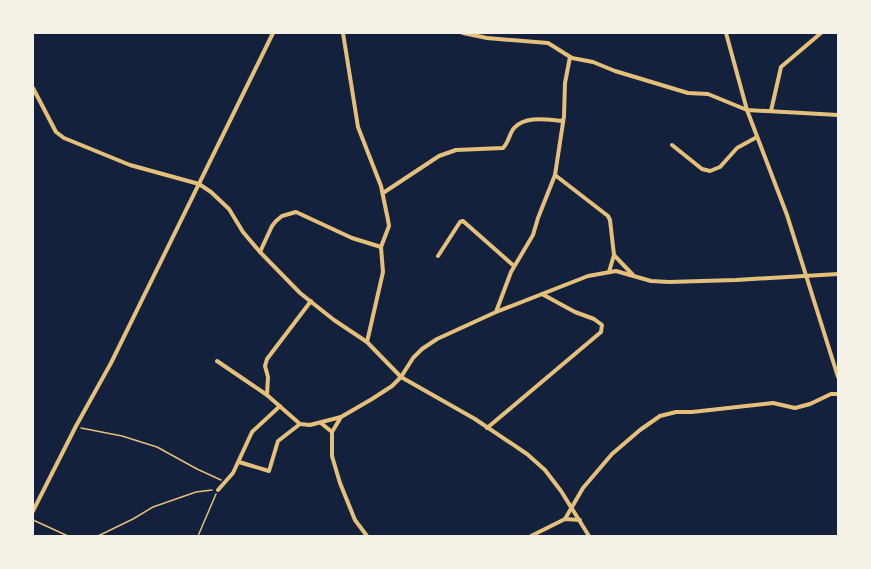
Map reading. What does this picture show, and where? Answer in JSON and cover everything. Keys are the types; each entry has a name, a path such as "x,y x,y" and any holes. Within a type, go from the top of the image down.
{"street":[{"path":"33,511 76,426 111,363 273,33"},
{"path":"343,33 358,127 383,193 389,226 382,247 383,272 367,342"},
{"path":"464,33 487,38 548,43 558,47 570,57 593,62 615,71 688,93 708,94 747,110 838,115"},
{"path":"726,33 747,110 778,188 838,377"},
{"path":"771,111 781,67 821,33"},
{"path":"496,312 514,266 533,235 555,175 564,121 565,83 570,57"},
{"path":"33,88 51,124 56,132 64,138 130,165 199,184 220,200 229,209 243,232 260,252 311,301 334,320 367,342 401,377 487,428 526,454 545,470 571,506 589,536"},
{"path":"383,193 439,156 456,150 503,148 507,144 511,132 519,124 538,119 564,121"},
{"path":"672,145 702,169 710,171 720,167 737,148 757,136"},
{"path":"555,175 608,216 610,220 614,255 609,272"},
{"path":"260,252 272,226 276,221 282,216 296,212 352,238 382,247"},
{"path":"438,256 460,222 463,221 514,266"},
{"path":"614,255 633,276"},
{"path":"216,361 267,395 300,424 310,425 341,418 376,397 401,377 413,358 432,342 496,312 588,276 616,271 651,281 669,282 838,274"},
{"path":"487,428 601,332 602,325 599,322 575,312 542,294"},
{"path":"267,395 268,377 265,366 267,359 311,301"},
{"path":"565,519 571,506 583,488 612,454 640,430 660,416 676,412 692,412 773,403 795,408 810,404 830,394 838,394"},
{"path":"218,490 226,482 239,462 249,437 280,406"},
{"path":"341,418 332,432 332,456 340,483 356,520 367,536"},
{"path":"321,422 332,432"},
{"path":"239,462 269,471 278,441 300,424"},
{"path":"531,536 565,519 580,520"}],"path":[{"path":"76,426 122,436 157,447 197,469 226,482"},
{"path":"98,536 133,519 153,507 196,492 218,490 198,536"},
{"path":"33,520 68,536"}]}
